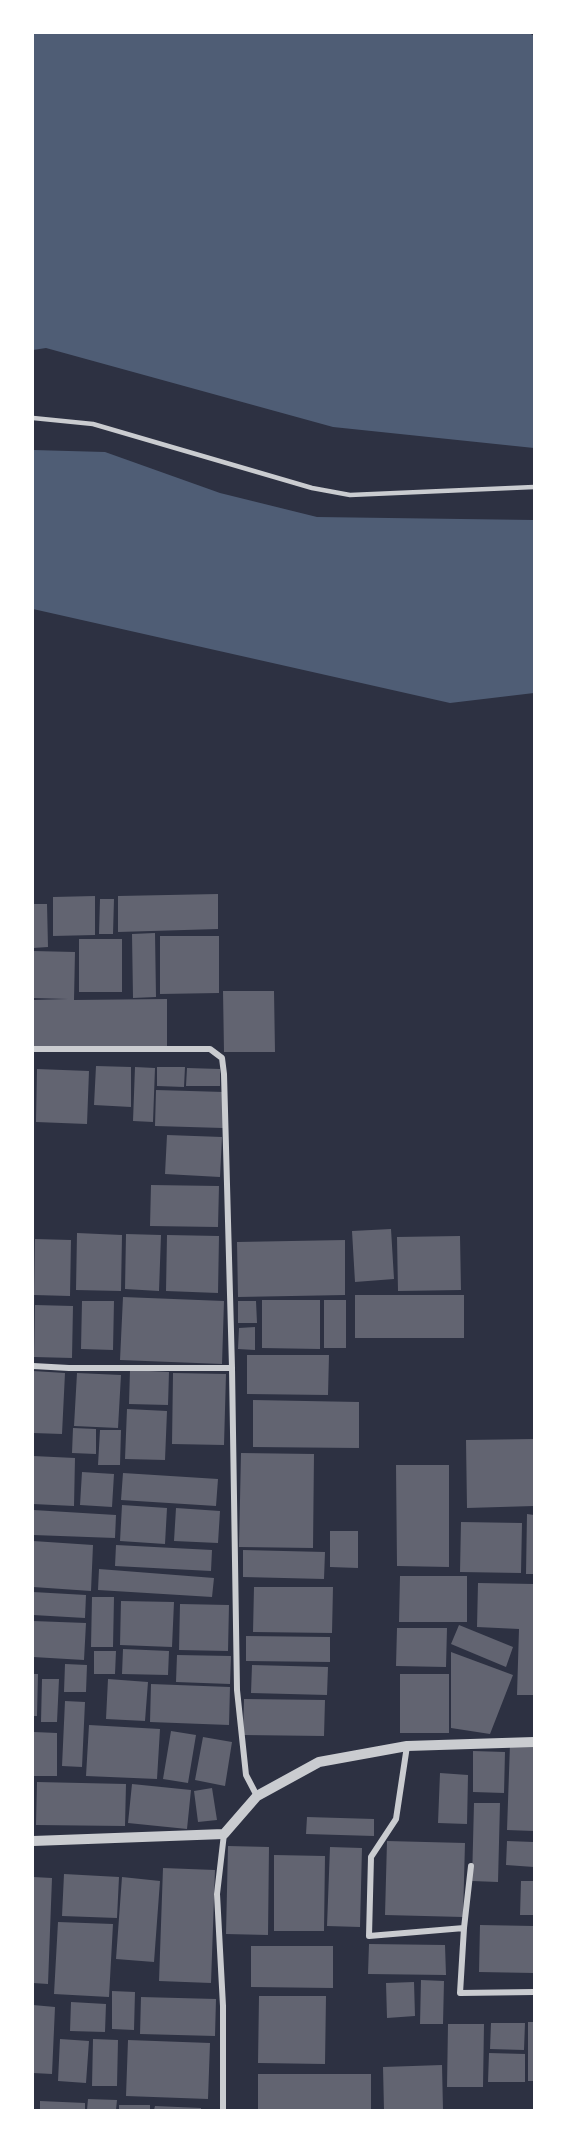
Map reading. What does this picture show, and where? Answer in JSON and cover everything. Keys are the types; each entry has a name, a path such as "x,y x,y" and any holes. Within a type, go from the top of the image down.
{"street":[{"path":"33,1049 210,1049 222,1058 232,1368 237,1690 246,1775 257,1796"},
{"path":"33,1366 232,1368"},
{"path":"223,2110 223,2006 217,1894 225,1834 257,1796 320,1762 407,1746 534,1742"},
{"path":"407,1746 396,1819 371,1857 369,1936 464,1928"},
{"path":"33,1841 225,1834"},
{"path":"471,1866 460,1993 534,1992"}],"lane":[{"path":"33,418 93,424 312,488 350,495 534,487"}],"water":[{"path":"33,33 529,33 534,36 534,448 333,427 46,348 33,350"},
{"path":"33,450 105,452 220,493 317,517 534,520 534,693 450,703 33,609"}],"building":[{"path":"218,894 218,929 118,932 118,896"},
{"path":"95,896 95,935 53,936 53,897"},
{"path":"100,899 114,899 113,934 99,934"},
{"path":"33,904 47,904 48,947 33,948"},
{"path":"155,933 156,997 133,998 132,934"},
{"path":"160,936 219,936 219,993 160,994"},
{"path":"79,939 122,939 122,992 79,992"},
{"path":"33,951 75,952 74,1000 167,999 167,1046 34,1046 33,1000 68,999 33,998"},
{"path":"223,991 274,991 275,1052 224,1052"},
{"path":"96,1066 131,1067 131,1107 94,1105"},
{"path":"135,1067 155,1068 153,1122 133,1121"},
{"path":"157,1067 185,1067 184,1087 157,1086"},
{"path":"187,1068 220,1069 220,1086 186,1086"},
{"path":"37,1069 89,1071 87,1124 36,1122"},
{"path":"156,1090 224,1092 223,1128 155,1126"},
{"path":"167,1135 222,1137 220,1177 165,1174"},
{"path":"151,1185 219,1186 218,1227 150,1226"},
{"path":"391,1229 394,1279 355,1282 352,1231"},
{"path":"77,1233 122,1235 121,1291 76,1290"},
{"path":"126,1234 161,1235 159,1291 125,1289"},
{"path":"167,1235 219,1236 218,1293 166,1291"},
{"path":"460,1236 461,1290 398,1291 397,1237"},
{"path":"35,1239 71,1240 70,1296 34,1295"},
{"path":"345,1240 345,1295 238,1297 237,1242"},
{"path":"355,1295 464,1295 464,1338 355,1338"},
{"path":"123,1297 224,1301 222,1364 120,1360"},
{"path":"262,1300 320,1300 320,1349 262,1348"},
{"path":"324,1300 346,1300 346,1348 324,1348"},
{"path":"82,1301 114,1301 113,1350 81,1349"},
{"path":"238,1301 256,1301 257,1323 238,1323"},
{"path":"35,1305 73,1306 72,1358 34,1357"},
{"path":"255,1327 255,1350 238,1349 239,1328"},
{"path":"247,1355 329,1355 328,1395 247,1394"},
{"path":"130,1370 169,1372 168,1405 129,1404"},
{"path":"33,1371 65,1373 62,1434 33,1433"},
{"path":"77,1373 121,1375 118,1428 74,1426"},
{"path":"173,1373 226,1374 224,1445 172,1444"},
{"path":"253,1400 359,1402 359,1448 253,1447"},
{"path":"127,1409 167,1411 165,1460 125,1459"},
{"path":"73,1428 96,1429 96,1454 72,1453"},
{"path":"100,1430 121,1430 120,1465 98,1465"},
{"path":"534,1439 534,1506 467,1508 466,1440"},
{"path":"241,1453 314,1454 313,1548 239,1547"},
{"path":"33,1456 75,1458 74,1506 33,1504"},
{"path":"396,1465 449,1465 449,1567 397,1566"},
{"path":"82,1472 114,1474 112,1507 80,1505"},
{"path":"123,1473 218,1479 216,1506 121,1500"},
{"path":"122,1505 167,1508 165,1544 120,1541"},
{"path":"176,1508 220,1511 218,1543 174,1541"},
{"path":"33,1510 116,1515 115,1538 33,1535"},
{"path":"527,1514 534,1515 534,1574 526,1574"},
{"path":"461,1522 522,1523 521,1573 460,1572"},
{"path":"330,1531 358,1531 358,1568 330,1567"},
{"path":"33,1541 93,1545 91,1591 33,1587"},
{"path":"116,1545 212,1550 211,1571 115,1566"},
{"path":"243,1550 325,1552 324,1579 243,1577"},
{"path":"99,1569 214,1578 212,1597 98,1590"},
{"path":"400,1576 467,1576 467,1622 399,1622"},
{"path":"478,1583 534,1584 534,1695 517,1695 519,1629 477,1627"},
{"path":"254,1587 333,1587 332,1633 253,1632"},
{"path":"33,1592 86,1595 85,1618 33,1615"},
{"path":"92,1597 114,1597 113,1647 91,1647"},
{"path":"121,1601 174,1602 172,1647 120,1645"},
{"path":"180,1604 229,1605 228,1651 179,1650"},
{"path":"33,1621 86,1623 84,1660 33,1657"},
{"path":"459,1625 513,1647 506,1667 451,1644"},
{"path":"397,1628 447,1628 446,1667 396,1666"},
{"path":"246,1636 330,1637 330,1662 246,1661"},
{"path":"123,1649 169,1651 168,1675 122,1674"},
{"path":"94,1651 116,1651 115,1674 94,1674"},
{"path":"451,1652 513,1675 490,1734 451,1728"},
{"path":"177,1655 231,1656 230,1684 176,1682"},
{"path":"65,1664 87,1665 86,1692 64,1692"},
{"path":"252,1665 328,1667 327,1695 251,1693"},
{"path":"33,1674 38,1674 37,1716 33,1716"},
{"path":"400,1674 449,1674 449,1733 400,1733"},
{"path":"42,1679 59,1679 57,1722 41,1722"},
{"path":"108,1679 148,1682 145,1721 106,1719"},
{"path":"151,1684 230,1687 229,1725 150,1722"},
{"path":"244,1699 325,1700 324,1736 243,1735"},
{"path":"65,1701 85,1702 82,1767 62,1766"},
{"path":"89,1725 160,1729 157,1779 86,1776"},
{"path":"171,1731 196,1735 188,1783 163,1779"},
{"path":"34,1732 57,1733 57,1776 33,1776"},
{"path":"203,1737 232,1742 225,1786 195,1780"},
{"path":"510,1744 534,1744 534,1831 507,1830"},
{"path":"473,1751 505,1752 504,1793 473,1792"},
{"path":"440,1773 468,1775 467,1824 438,1823"},
{"path":"37,1782 126,1784 125,1826 36,1825"},
{"path":"132,1784 191,1790 187,1829 128,1823"},
{"path":"212,1788 217,1820 198,1822 194,1791"},
{"path":"474,1803 500,1803 498,1882 472,1881"},
{"path":"307,1817 374,1819 374,1836 306,1834"},
{"path":"387,1841 465,1843 463,1917 385,1915"},
{"path":"507,1841 534,1842 534,1867 506,1865"},
{"path":"228,1846 269,1847 268,1935 226,1934"},
{"path":"330,1847 362,1848 360,1927 327,1926"},
{"path":"274,1855 325,1856 324,1931 274,1931"},
{"path":"163,1868 215,1870 211,1983 159,1981"},
{"path":"64,1874 119,1877 117,1918 62,1916"},
{"path":"33,1877 52,1878 48,1984 33,1983"},
{"path":"122,1877 160,1881 154,1962 116,1959"},
{"path":"521,1881 534,1881 534,1915 520,1915"},
{"path":"58,1922 113,1924 109,1997 54,1994"},
{"path":"480,1925 534,1926 534,1973 479,1972"},
{"path":"369,1944 445,1945 446,1975 368,1974"},
{"path":"251,1946 333,1946 333,1988 251,1987"},
{"path":"421,1980 444,1981 443,2024 420,2024"},
{"path":"414,1982 415,2016 387,2018 386,1983"},
{"path":"112,1991 135,1992 134,2030 112,2029"},
{"path":"259,1996 326,1996 325,2064 258,2063"},
{"path":"141,1997 216,1999 215,2036 140,2034"},
{"path":"71,2002 106,2004 105,2032 70,2031"},
{"path":"33,2005 55,2007 52,2074 33,2073"},
{"path":"528,2022 534,2022 534,2081 528,2081"},
{"path":"491,2023 525,2023 524,2050 490,2049"},
{"path":"448,2024 484,2024 483,2087 447,2087"},
{"path":"60,2039 89,2041 86,2083 58,2081"},
{"path":"93,2039 118,2040 117,2086 92,2086"},
{"path":"128,2040 210,2043 208,2099 126,2096"},
{"path":"489,2053 525,2054 525,2082 488,2082"},
{"path":"442,2065 443,2110 384,2110 383,2067"},
{"path":"258,2074 371,2074 371,2110 258,2110"},
{"path":"88,2099 117,2100 116,2110 87,2110"},
{"path":"40,2101 85,2103 85,2110 40,2110"},
{"path":"119,2105 150,2105 150,2110 119,2110"},
{"path":"155,2106 201,2108 201,2110 154,2110"}]}
